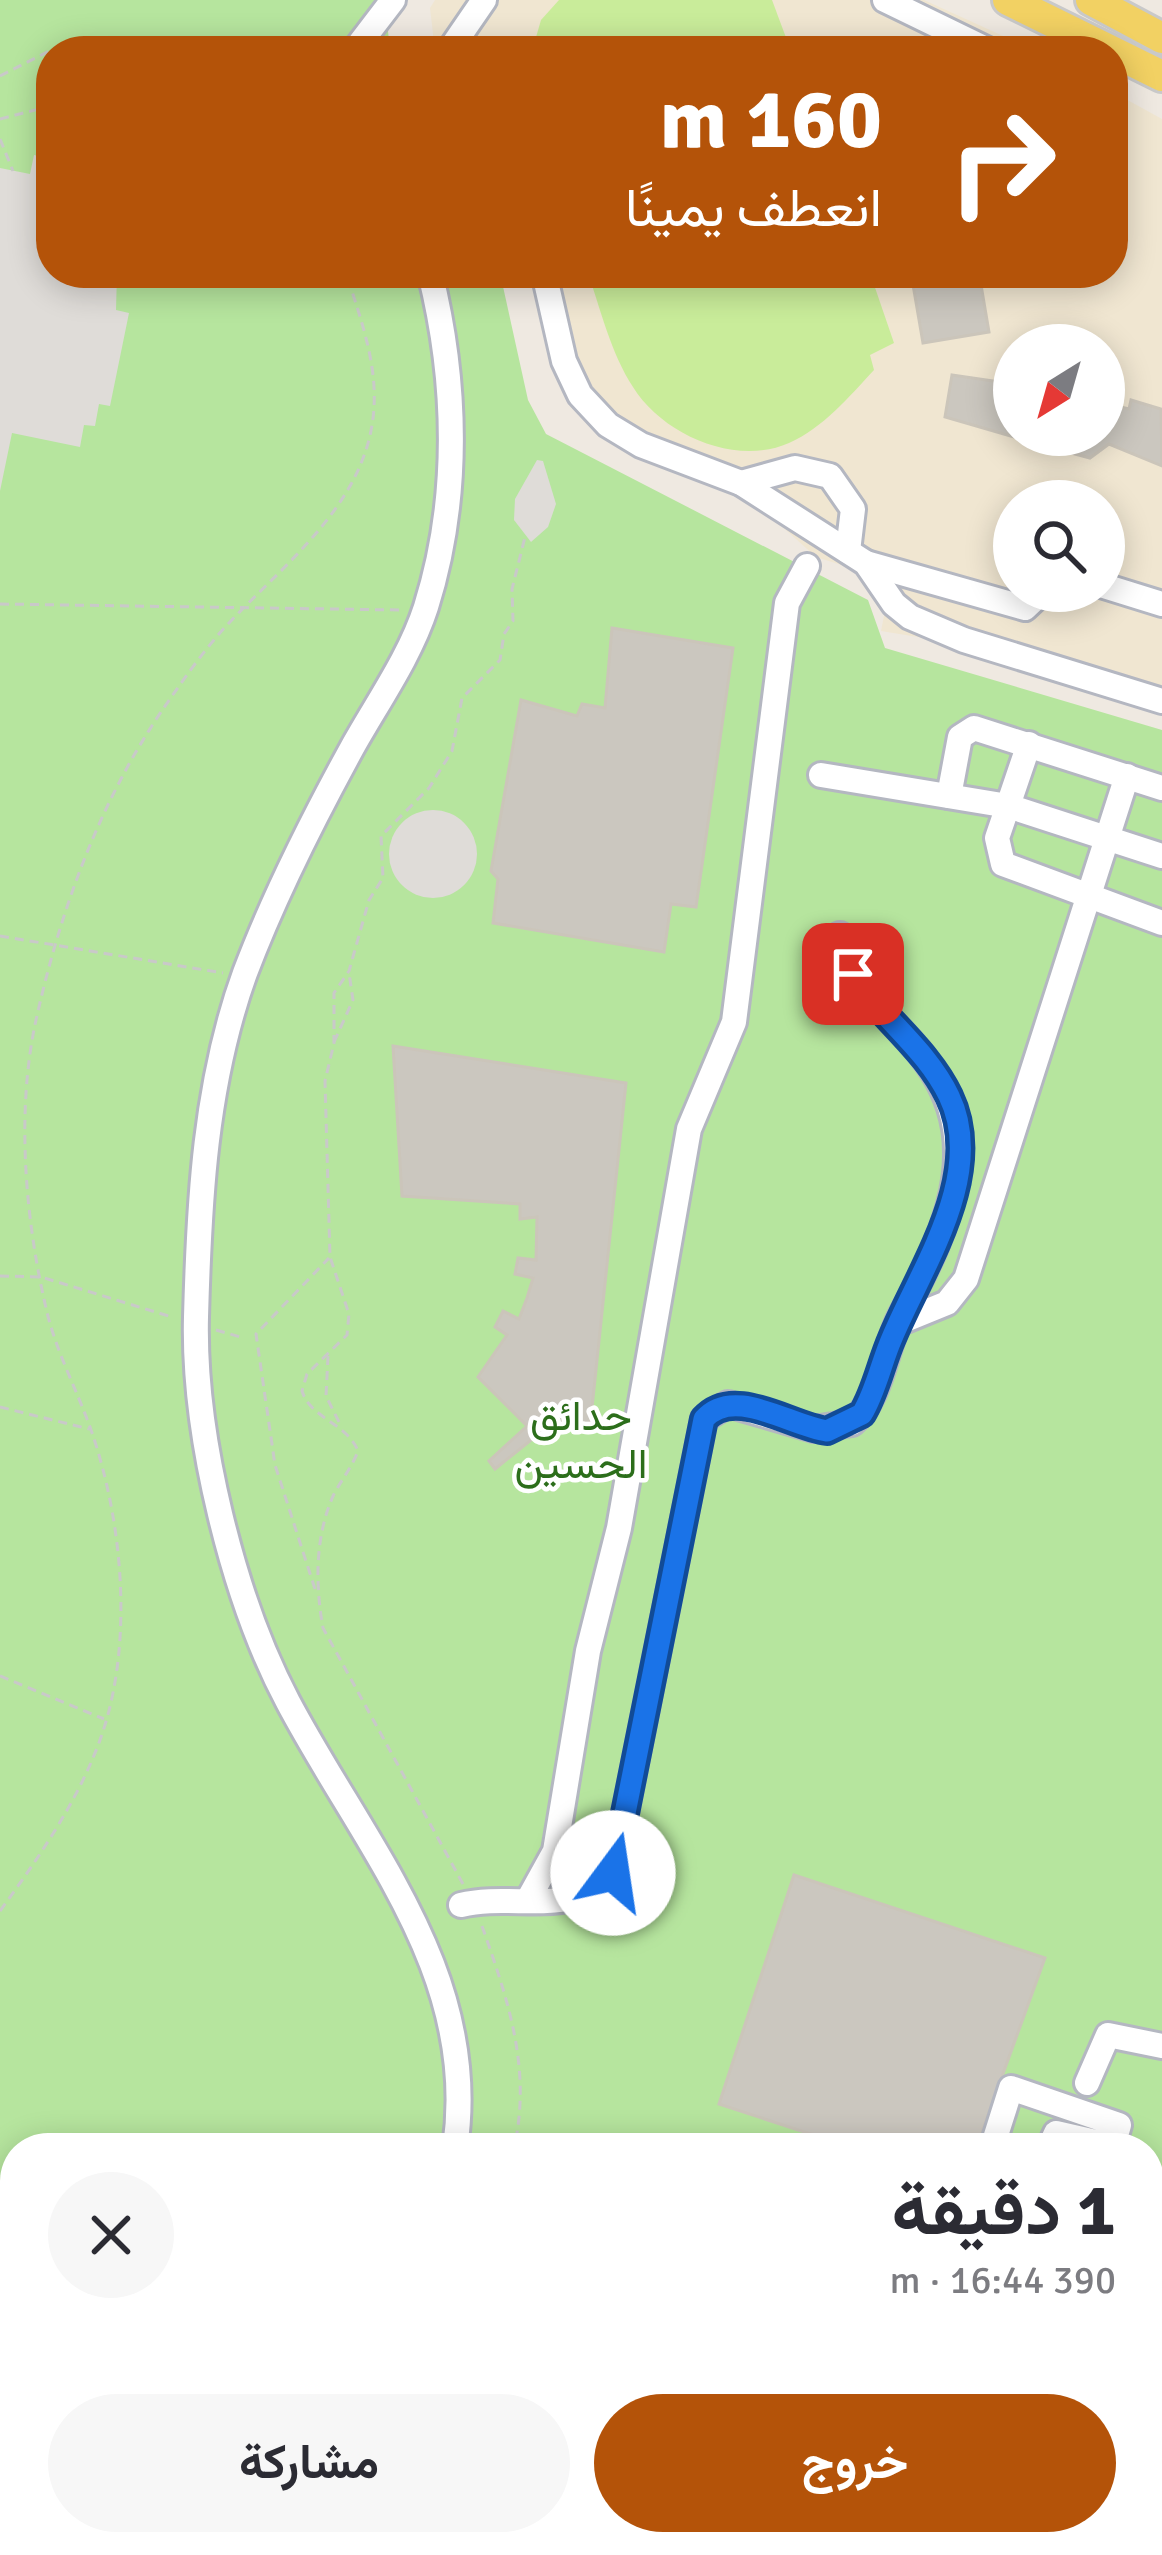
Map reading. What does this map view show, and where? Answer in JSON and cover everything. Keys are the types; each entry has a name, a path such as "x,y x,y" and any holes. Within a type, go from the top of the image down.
{"main road":[{"path":"1008,0 1074,36"},
{"path":"1091,0 1162,38"},
{"path":"1128,61 1162,76"}],"street":[{"path":"365,36 393,0"},
{"path":"459,36 484,0"},
{"path":"885,0 959,36"},
{"path":"432,288 453,414 451,470 425,610 312,823 244,977 216,1076 203,1176 196,1325 222,1513 264,1647 287,1701 416,1918 443,1985 458,2050 455,2133"},
{"path":"547,288 564,361 580,395 608,425 640,445 741,483 857,557 993,598"},
{"path":"741,483 795,468 830,476 853,509 857,557 894,604 910,616 964,640 1162,701"},
{"path":"529,1898 555,1852 588,1651 621,1516 689,1129 734,1022 788,603 807,566"},
{"path":"1125,593 1162,604"},
{"path":"949,796 960,737 968,729 1162,788"},
{"path":"1029,744 997,847 1003,864 1162,923"},
{"path":"820,775 1008,806 1162,856"},
{"path":"898,1323 947,1303 966,1279 1127,776"},
{"path":"466,1904 580,1899 604,1884 619,1860 704,1419 718,1406 737,1404 814,1429 840,1429 868,1404 898,1323 923,1274 956,1180 959,1129 941,1082 862,989 840,935"},
{"path":"1087,2083 1108,2035 1122,2034 1162,2046"},
{"path":"997,2133 1011,2087 1119,2125 1117,2133"}],"path":[{"path":"0,76 36,58"},
{"path":"0,118 36,110"},
{"path":"0,139 13,171"},
{"path":"0,1911 79,1787 105,1720 118,1634 119,1584 103,1468 46,1311 29,1196 29,1051 53,944 76,874 159,715 247,606 328,520 349,492 369,447 374,388 350,288"},
{"path":"334,1043 332,1004 349,971 369,900 383,878 381,836 429,788 452,751 461,698 500,660 504,634 513,621 512,589 525,537"},
{"path":"0,604 425,610"},
{"path":"0,936 244,977"},
{"path":"317,1597 320,1537 333,1495 358,1451 303,1397 307,1374 347,1336 349,1314 330,1257 326,1081 334,1043 353,1000 349,971"},
{"path":"330,1257 256,1334 275,1465 323,1628 466,1904 516,2026 524,2107 518,2133"},
{"path":"0,1276 41,1277 244,1338"},
{"path":"328,1354 326,1396 344,1433"},
{"path":"0,1407 91,1429"},
{"path":"0,1676 105,1720"}],"shaded area":[{"path":"435,0 924,0 1003,36 433,36 430,8"},
{"path":"1128,100 1162,119 1162,715 924,638 881,631 889,591 867,573 816,557 746,494 615,443 565,395 551,359 537,288 1128,288"},
{"path":"36,155 36,288 117,288 116,310 129,313 110,406 99,404 95,426 84,425 80,447 12,433 0,491 0,168 30,174"},
{"path":"537,460 543,461 556,504 548,527 531,542 514,520 515,499"},
{"path":"433,810 450,813 464,823 474,837 474,871 464,885 450,895 433,898 416,895 402,885 392,871 389,854 392,837 402,823 416,813"}],"green space":[{"name":"حدائق الحسين","path":"0,0 392,0 388,36 36,36 36,288 503,288 528,400 546,434 868,600 885,648 1162,730 1162,2133 0,2133"},
{"path":"559,0 772,0 785,36 536,36 541,20"},
{"path":"593,288 875,288 894,343 870,355 874,370 813,429 789,443 746,451 702,442 662,419 633,387"}],"building":[{"path":"914,288 982,288 989,332 923,343"},
{"path":"952,375 993,381 993,431 945,417"},
{"path":"1131,400 1161,409 1162,466 1125,451 1125,408 1129,409"},
{"path":"612,628 733,648 696,907 671,904 664,952 493,923 498,879 491,871 521,700 577,716 582,704 605,708"},
{"path":"393,1046 626,1083 590,1427 556,1420 495,1469 489,1461 527,1426 478,1377 507,1335 495,1327 503,1311 519,1319 527,1298 533,1278 515,1274 518,1258 536,1260 537,1217 520,1219 520,1204 402,1196"},
{"path":"794,1875 1045,1958 981,2133 807,2133 719,2104"}],"route":[{"path":"613,1873 704,1419 718,1406 737,1404 827,1431 840,1429 862,1414 892,1336 923,1274 956,1180 961,1146 950,1096 932,1067 853,974"}]}
